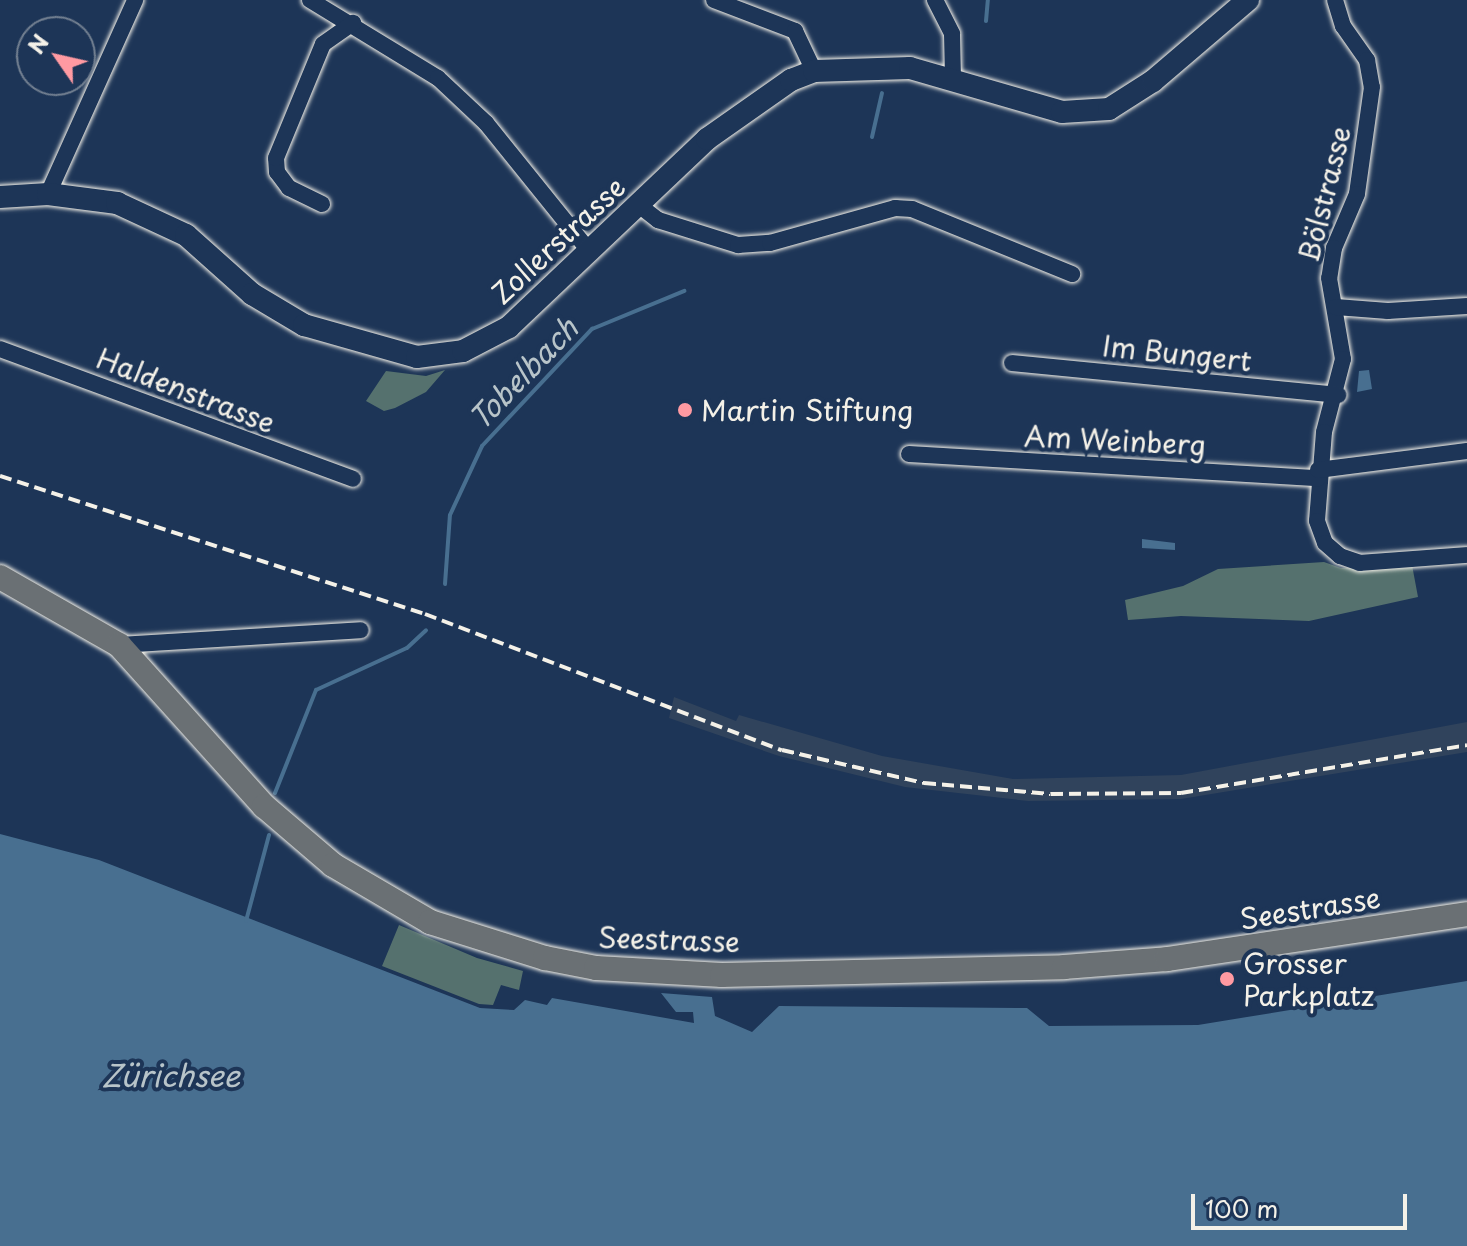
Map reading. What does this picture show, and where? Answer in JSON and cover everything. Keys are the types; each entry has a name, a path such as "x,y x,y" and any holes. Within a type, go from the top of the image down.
{"main road":[{"name":"Seestrasse","path":"0,577 119,645 264,806 333,865 430,922 501,948 575,965 722,975 1064,967 1181,958 1467,914"}],"street":[{"path":"48,194 135,0"},
{"path":"310,0 353,23 438,78 486,123 590,252"},
{"path":"714,0 795,31 814,71"},
{"path":"935,0 952,34 961,81"},
{"name":"Zollerstrasse","path":"0,197 48,194 117,203 153,216 186,235 252,294 304,325 417,357 463,351 509,327 640,206 707,139 767,95 814,71 888,67 961,81 1062,112 1109,109 1153,81 1248,0"},
{"name":"Bölstrasse","path":"1335,0 1343,26 1367,60 1372,87 1357,194 1331,263 1343,359 1338,395 1324,432 1318,474 1317,521 1325,543 1340,556 1360,563 1467,555"},
{"path":"322,204 289,188 277,172 276,158 323,44 334,32 353,23"},
{"path":"640,206 658,220 738,245 770,243 895,208 912,209 1072,274"},
{"path":"1336,307 1388,311 1467,306"},
{"name":"Haldenstrasse","path":"0,349 353,479"},
{"name":"Im Bungert","path":"1012,363 1338,395"},
{"name":"Am Weinberg","path":"909,454 1318,474 1467,451"},
{"path":"119,645 361,630"}],"shaded area":[{"path":"674,697 736,721 739,715 882,756 1013,779 1181,775 1467,722 1467,752 1181,799 1028,801 905,787 779,756 669,718"}],"green space":[{"path":"445,370 426,392 395,408 384,411 366,401 386,371 426,376"},
{"path":"1324,562 1341,568 1412,565 1418,597 1309,621 1181,616 1128,620 1125,600 1183,586 1218,569"},
{"path":"399,925 477,958 523,971 519,990 501,985 493,1005 479,1004 382,966"}],"water":[{"path":"1369,370 1372,389 1357,392 1359,371"},
{"path":"1142,539 1175,543 1175,550 1142,548"},
{"name":"Zürichsee","path":"0,834 99,860 480,1008 514,1010 525,1000 547,1005 552,998 694,1023 693,1012 676,1012 661,993 712,997 715,1016 752,1032 779,1006 1027,1008 1049,1026 1198,1025 1467,981 1467,1246 0,1246"}],"waterway":[{"name":"Tobelbach","path":"986,21 988,0"},
{"name":"Tobelbach","path":"872,137 882,93"},
{"name":"Tobelbach","path":"445,584 450,515 482,446 592,329 684,291"},
{"name":"Tobelbach","path":"275,793 316,690 407,648 426,630"},
{"name":"Tobelbach","path":"246,921 269,835"}],"railway":[{"path":"0,476 425,614 782,750 924,783 1051,794 1181,793 1467,745"}],"place":[{"name":"Martin Stiftung","path":"685,410"},
{"name":"Grosser Parkplatz","path":"1227,979"}]}
